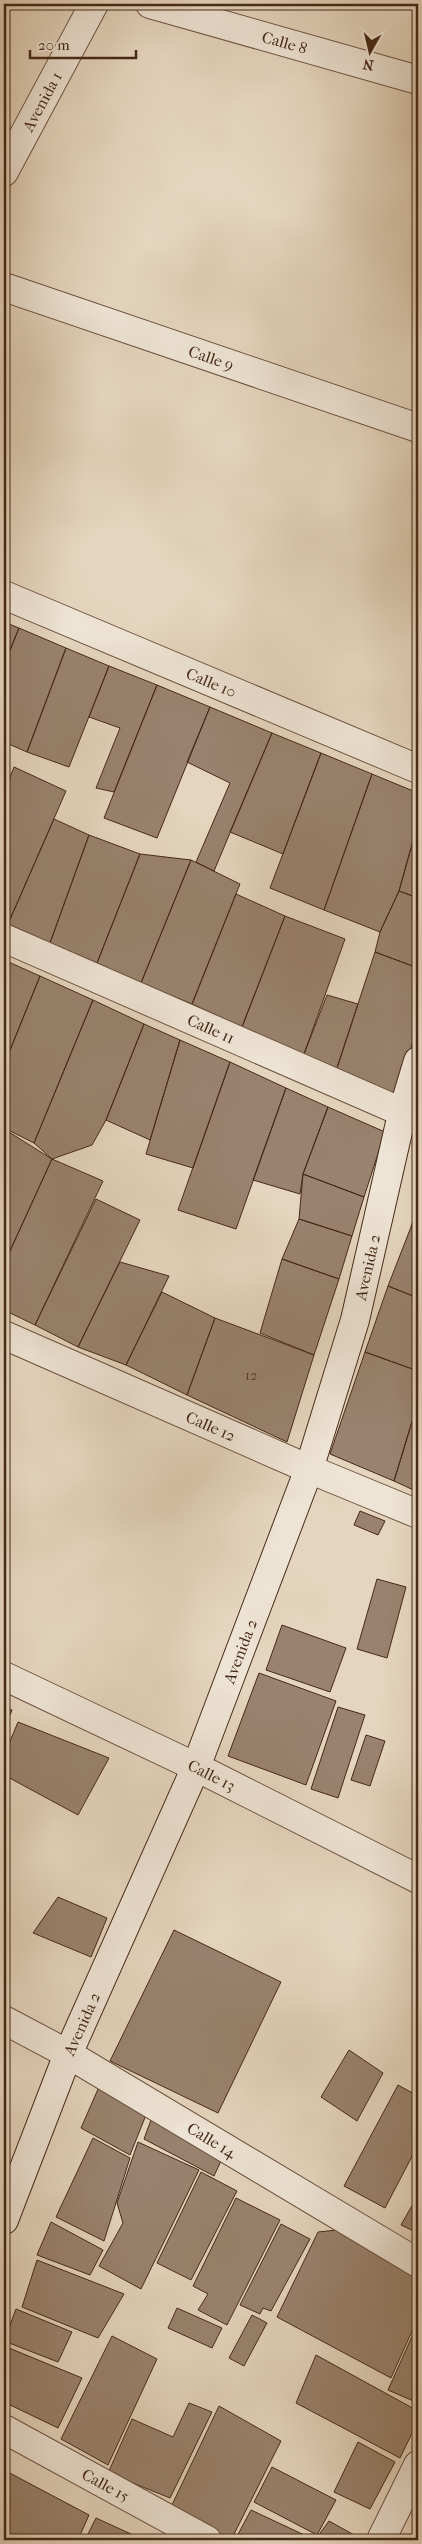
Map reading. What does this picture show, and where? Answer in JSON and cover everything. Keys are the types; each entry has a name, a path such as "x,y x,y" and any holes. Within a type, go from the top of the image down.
{"street":[{"name":"Avenida 1","path":"4,172 94,4"},
{"name":"Calle 8","path":"150,4 418,80"},
{"name":"Calle 9","path":"4,287 418,428"},
{"name":"Calle 10","path":"4,595 418,769"},
{"name":"Calle 11","path":"4,938 410,1116"},
{"name":"Avenida 2","path":"4,2220 68,2054 196,1767 309,1470 355,1320 410,1116 418,1061"},
{"name":"Calle 12","path":"4,1335 309,1470 418,1514"},
{"name":"Calle 13","path":"4,1676 196,1767 418,1879"},
{"name":"Calle 14","path":"4,2020 68,2054 418,2263"},
{"name":"Calle 15","path":"4,2429 207,2540"},
{"path":"381,2540 418,2465"}],"building":[{"path":"4,622 19,628 4,665"},
{"path":"19,628 66,648 27,752 4,742 4,665"},
{"path":"66,648 109,666 69,767 27,752"},
{"path":"109,666 157,685 114,792 96,788 120,728 89,717"},
{"path":"157,685 210,707 157,838 104,818"},
{"path":"210,707 272,733 214,871 196,862 230,783 187,762"},
{"path":"272,733 321,753 283,854 230,832"},
{"path":"321,753 372,774 324,910 270,888"},
{"path":"14,767 66,791 8,924 4,923 4,793"},
{"path":"372,774 418,793 418,823 399,891 380,932 324,910"},
{"path":"54,819 89,835 50,943 8,924"},
{"path":"418,823 418,898 399,891"},
{"path":"89,835 140,854 97,963 50,943"},
{"path":"140,854 191,860 141,983 97,963"},
{"path":"191,860 240,884 192,1004 141,983"},
{"path":"399,891 418,898 418,968 375,952 380,932"},
{"path":"236,894 285,916 242,1027 192,1004"},
{"path":"285,916 345,939 304,1054 242,1027"},
{"path":"375,952 418,968 418,1018 400,1096 337,1068"},
{"path":"4,960 40,976 4,1065"},
{"path":"40,976 93,1000 34,1143 4,1128 4,1065"},
{"path":"327,995 358,1004 337,1068 304,1054"},
{"path":"93,1000 144,1024 106,1120 92,1145 52,1159 34,1143"},
{"path":"144,1024 180,1040 150,1140 106,1120"},
{"path":"180,1040 230,1062 193,1168 146,1154"},
{"path":"230,1062 286,1088 236,1229 178,1210"},
{"path":"286,1088 328,1107 303,1174 300,1194 253,1180"},
{"path":"328,1107 385,1132 364,1197 303,1174"},
{"path":"4,1129 52,1159 4,1264"},
{"path":"52,1159 103,1181 35,1325 4,1310 4,1264"},
{"path":"303,1174 364,1197 352,1236 299,1219"},
{"path":"96,1199 140,1220 78,1347 35,1325"},
{"path":"418,1202 418,1230 411,1227"},
{"path":"299,1219 352,1236 339,1279 282,1259"},
{"path":"411,1227 418,1230 418,1298 388,1286"},
{"path":"282,1259 339,1279 314,1355 260,1333"},
{"path":"120,1262 169,1276 126,1365 78,1347"},
{"path":"388,1286 418,1298 418,1371 365,1352"},
{"path":"162,1292 215,1318 187,1395 126,1365"},
{"path":"215,1318 314,1355 287,1442 187,1395"},
{"path":"365,1352 418,1371 418,1402 394,1481 330,1454"},
{"path":"418,1402 418,1492 394,1481"},
{"path":"360,1511 385,1521 378,1535 354,1525"},
{"path":"377,1579 406,1587 387,1658 357,1649"},
{"path":"282,1625 346,1648 330,1692 266,1670"},
{"path":"259,1673 336,1701 306,1785 228,1756"},
{"path":"338,1707 365,1715 338,1798 311,1789"},
{"path":"4,1708 12,1710 4,1730"},
{"path":"18,1722 109,1758 78,1815 4,1775 4,1756"},
{"path":"366,1735 385,1741 370,1786 351,1780"},
{"path":"58,1897 107,1918 91,1957 33,1933"},
{"path":"174,1930 281,1982 218,2113 110,2061"},
{"path":"349,2050 383,2073 357,2121 321,2097"},
{"path":"102,2080 148,2110 130,2155 81,2128"},
{"path":"398,2085 418,2096 418,2145 385,2208 344,2186"},
{"path":"155,2109 226,2150 214,2176 144,2139"},
{"path":"93,2138 130,2158 104,2241 56,2217"},
{"path":"138,2142 199,2170 141,2289 99,2266 123,2223 117,2203"},
{"path":"201,2172 237,2191 191,2280 157,2263"},
{"path":"418,2195 418,2233 401,2225"},
{"path":"236,2198 280,2220 227,2325 198,2310 208,2294 193,2286"},
{"path":"51,2222 103,2250 90,2275 37,2255"},
{"path":"281,2224 310,2239 271,2311 263,2308 260,2314 240,2305"},
{"path":"347,2229 418,2269 418,2318 391,2378 277,2317 318,2232"},
{"path":"37,2260 124,2294 98,2338 22,2307"},
{"path":"177,2308 222,2328 212,2348 168,2328"},
{"path":"16,2309 72,2332 58,2362 4,2341"},
{"path":"252,2315 267,2323 244,2366 229,2358"},
{"path":"418,2323 418,2403 388,2390"},
{"path":"112,2336 157,2359 108,2465 61,2439"},
{"path":"4,2346 82,2378 58,2428 4,2402"},
{"path":"316,2355 418,2411 418,2421 400,2458 296,2403"},
{"path":"189,2403 212,2412 170,2498 108,2473 132,2419 173,2437"},
{"path":"219,2406 281,2441 231,2540 171,2507"},
{"path":"358,2442 395,2462 370,2509 334,2492"},
{"path":"272,2467 336,2500 317,2535 254,2502"},
{"path":"4,2470 89,2515 78,2540 4,2540"},
{"path":"251,2510 315,2540 235,2540"},
{"path":"96,2518 144,2540 85,2540"},
{"path":"329,2521 356,2536 354,2540 315,2540"}]}
